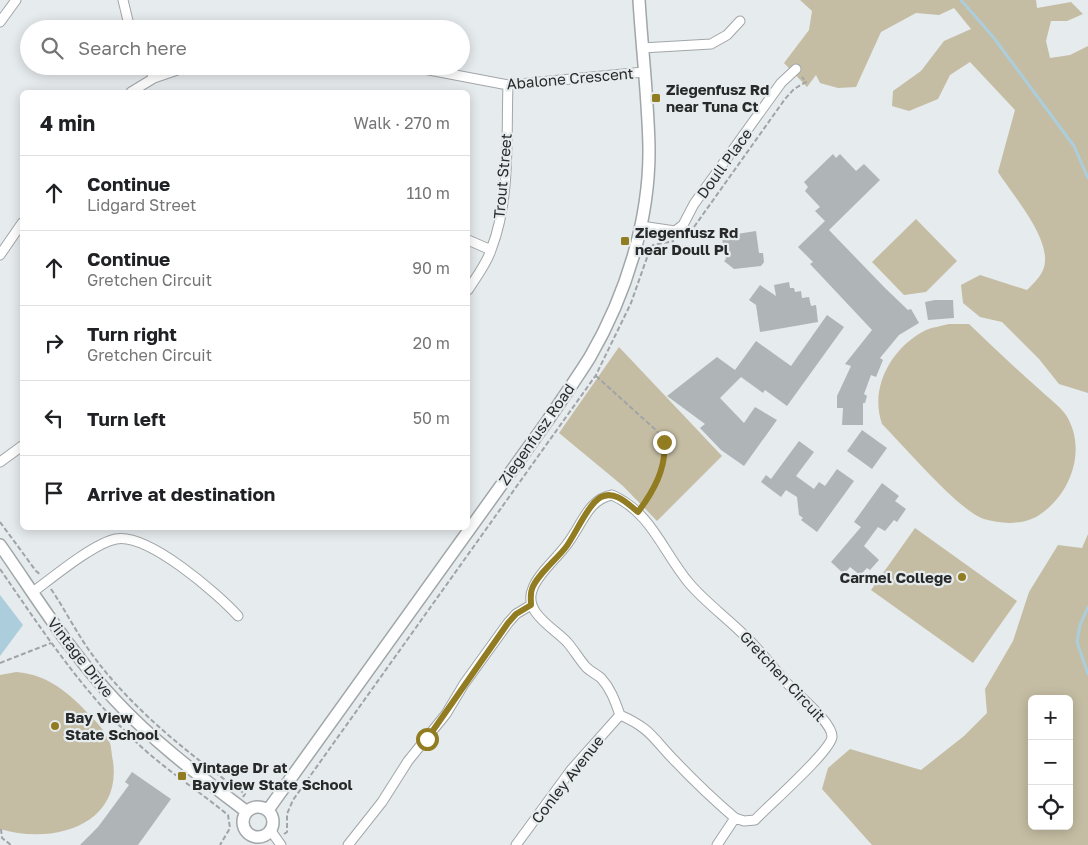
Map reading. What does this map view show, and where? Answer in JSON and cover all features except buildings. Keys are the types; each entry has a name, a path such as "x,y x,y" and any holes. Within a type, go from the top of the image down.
{"street":[{"path":"0,22 16,0"},
{"path":"123,0 128,20"},
{"name":"Ziegenfusz Road","path":"470,529 548,420 589,358 614,309 641,226 649,148 639,0"},
{"path":"642,48 711,44 727,35 740,21"},
{"name":"Doull Place","path":"641,226 675,231 682,225 694,204 781,83 796,69"},
{"name":"Abalone Crescent","path":"455,75 508,85 644,72"},
{"path":"134,90 163,75"},
{"name":"Trout Street","path":"470,287 481,271 491,250 500,222 504,194 508,85"},
{"path":"0,255 20,226"},
{"path":"470,241 491,250"},
{"path":"0,462 20,447"},
{"name":"Gretchen Circuit","path":"531,605 532,590 536,582 565,548 601,497 612,495 624,500 638,512 651,526 689,584 745,635 791,687 828,723 832,731 829,747 823,754 755,820 744,821 735,818"},
{"name":"Ziegenfusz Road","path":"268,810 469,530"},
{"path":"33,592 100,545 116,539 133,539 152,546 222,598 238,616"},
{"name":"Vintage Drive","path":"0,545 88,670 116,702 162,746 247,812"},
{"path":"348,845 382,802 408,761 446,714 464,684 508,623 516,614 531,605 538,616 567,643 586,667 600,677 613,694 620,715 641,724 676,762 735,818 717,845"},
{"name":"Conley Avenue","path":"516,845 571,770 620,715"},
{"path":"258,807 268,810 274,819 271,831 263,837 247,840 244,825 247,812 258,807"},
{"path":"271,831 281,845"}],"path":[{"path":"596,375 657,431 664,442 665,452 658,480 638,512"},
{"path":"0,522 46,583 96,659 152,719 245,794 228,815"},
{"path":"0,663 50,643"},
{"path":"1,829 2,838 11,845"}],"shaded area":[{"path":"800,0 1036,0 1037,8 1071,2 1083,14 1067,21 1051,21 1046,41 1050,58 1070,55 1088,46 1088,393 1059,384 1039,359 1002,322 980,317 963,303 961,285 980,275 1027,290 1039,277 1045,265 1044,250 1035,227 998,172 1015,110 970,62 950,75 938,99 909,111 892,106 893,91 921,71 944,41 971,29 954,8 939,15 916,13 881,32 856,87 838,88 820,83 816,75 807,87 784,63 809,30 812,11"},
{"path":"916,219 957,261 926,292 904,295 872,262"},
{"path":"949,324 969,324 1060,408 1066,415 1072,429 1075,457 1072,472 1066,485 1058,498 1048,508 1030,520 1004,523 984,519 973,514 932,477 882,424 879,410 881,382 894,357 914,337 926,330"},
{"path":"619,347 722,456 657,521 623,486 559,433"},
{"path":"915,528 1017,601 973,663 871,590"},
{"path":"1088,534 1088,845 872,845 822,789 828,768 850,749 921,770 964,736 987,713 985,689 1013,641 1029,592 1058,545 1082,548"},
{"path":"16,672 42,678 65,692 95,720 111,747 113,783 106,801 95,815 79,825 61,832 41,834 20,833 0,829 0,675"}],"water":[{"path":"0,595 23,625 0,656"}],"waterway":[{"path":"961,0 994,38 1074,146 1088,178"},
{"path":"1088,607 1080,625 1077,642 1088,674"}],"place":[{"name":"Ziegenfusz Rd near Tuna Ct","path":"656,98"},
{"name":"Ziegenfusz Rd near Doull Pl","path":"625,241"},
{"name":"Carmel College","path":"962,577"},
{"name":"Bay View State School","path":"55,726"},
{"name":"Vintage Dr at Bayview State School","path":"182,776"}],"route":[{"path":"427,739 508,623 516,614 531,605 532,590 536,582 565,548 592,505 601,497 612,495 624,500 638,512 658,480 665,452 664,442"}]}
